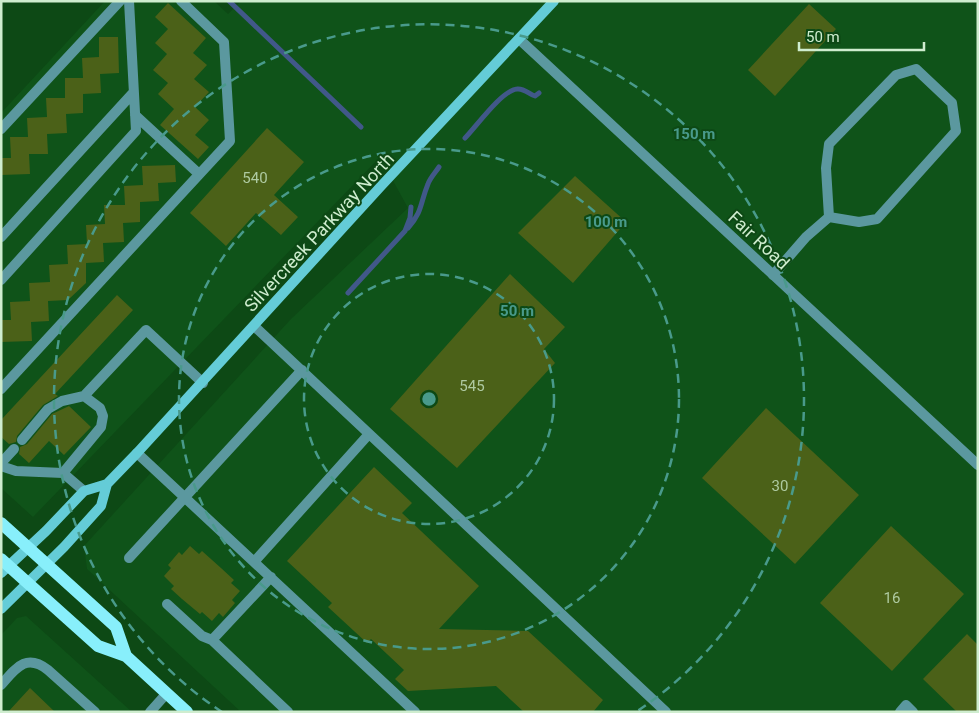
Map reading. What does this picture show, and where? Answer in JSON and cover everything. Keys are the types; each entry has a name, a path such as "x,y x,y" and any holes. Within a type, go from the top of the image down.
{"main road":[{"name":"Silvercreek Parkway North","path":"1,609 101,506 107,484 554,1"},
{"name":"Silvercreek Parkway North","path":"4,566 28,548 84,491 107,484"},
{"path":"1,523 116,627 126,656"},
{"path":"4,566 27,583 98,646 126,656 187,712"}],"street":[{"path":"1,129 120,1"},
{"path":"1,280 136,131 129,1"},
{"path":"1,389 230,141 224,42 181,1"},
{"name":"Fair Road","path":"519,39 978,465"},
{"path":"916,69 952,103 956,132 877,219 859,222 829,217 826,168 829,144 896,75 916,69"},
{"path":"1,237 134,93"},
{"path":"135,115 199,174"},
{"path":"773,275 806,237 829,217"},
{"path":"254,326 666,712"},
{"path":"22,440 48,409 62,401 84,396 146,330 203,382"},
{"path":"129,558 302,370"},
{"path":"63,473 101,427 103,416 100,408 84,396"},
{"path":"254,562 369,434"},
{"path":"14,449 1,465 16,471 63,473 84,491"},
{"path":"137,453 416,712"},
{"path":"212,640 271,577"},
{"path":"167,604 202,636 212,640 288,712"},
{"path":"1,685 23,663 33,662 48,670 95,712"},
{"path":"150,712 167,693"},
{"path":"900,712 906,705 913,712"}],"shaded area":[{"path":"105,1 214,1 228,14 241,1 978,1 978,712 241,712 87,569 84,546 291,319 408,208 380,157 33,517 1,488 1,113"},
{"path":"26,616 132,712 1,712 1,635 17,618"}],"building":[{"path":"168,3 206,38 193,53 207,65 194,79 209,92 195,107 209,120 195,135 209,147 198,159 160,125 174,109 158,94 168,83 153,70 167,54 155,43 168,29 155,17"},
{"path":"809,4 836,29 775,96 748,70"},
{"path":"99,37 118,37 119,73 100,74 101,93 83,94 83,113 66,114 67,133 47,134 48,154 29,154 30,174 1,175 1,158 11,158 10,137 28,137 27,118 47,117 46,98 65,98 65,78 83,78 82,58 99,57"},
{"path":"267,128 304,162 274,195 298,217 281,235 256,213 226,246 190,213"},
{"path":"175,165 176,182 158,183 159,201 140,202 140,222 123,223 124,242 103,243 104,262 86,263 86,283 68,300 48,301 49,321 31,322 32,341 1,342 1,320 11,320 10,302 30,301 29,283 50,282 49,265 68,264 67,245 87,244 86,225 105,224 104,205 125,205 124,186 143,185 142,166"},
{"path":"575,176 626,222 573,283 518,233"},
{"path":"510,274 565,327 544,349 555,363 457,468 390,409"},
{"path":"117,295 133,310 55,394 58,396 43,405 17,436 16,442 9,444 1,437 1,420"},
{"path":"69,406 91,427 64,455 49,441 29,463 19,454 20,447 27,444 52,414"},
{"path":"766,408 859,495 795,564 702,478"},
{"path":"374,467 412,503 402,513 479,586 439,629 528,631 603,700 593,712 524,712 496,686 408,691 395,679 404,670 371,639 367,643 328,607 332,603 287,561"},
{"path":"891,526 964,594 892,671 820,603"},
{"path":"190,546 199,554 202,551 221,568 234,580 231,583 240,591 232,600 235,603 223,617 219,613 212,621 202,612 200,614 171,589 174,586 164,576 171,568 168,565 179,552 182,555"},
{"path":"967,634 978,645 978,712 957,712 923,679"},
{"path":"30,688 55,712 8,712"}],"waterway":[{"path":"229,1 361,127"},
{"path":"465,138 497,102 511,91 522,89 535,96 539,93"},
{"path":"408,228 419,212 425,191 439,167"},
{"path":"348,293 405,231 410,218 411,207"}]}
